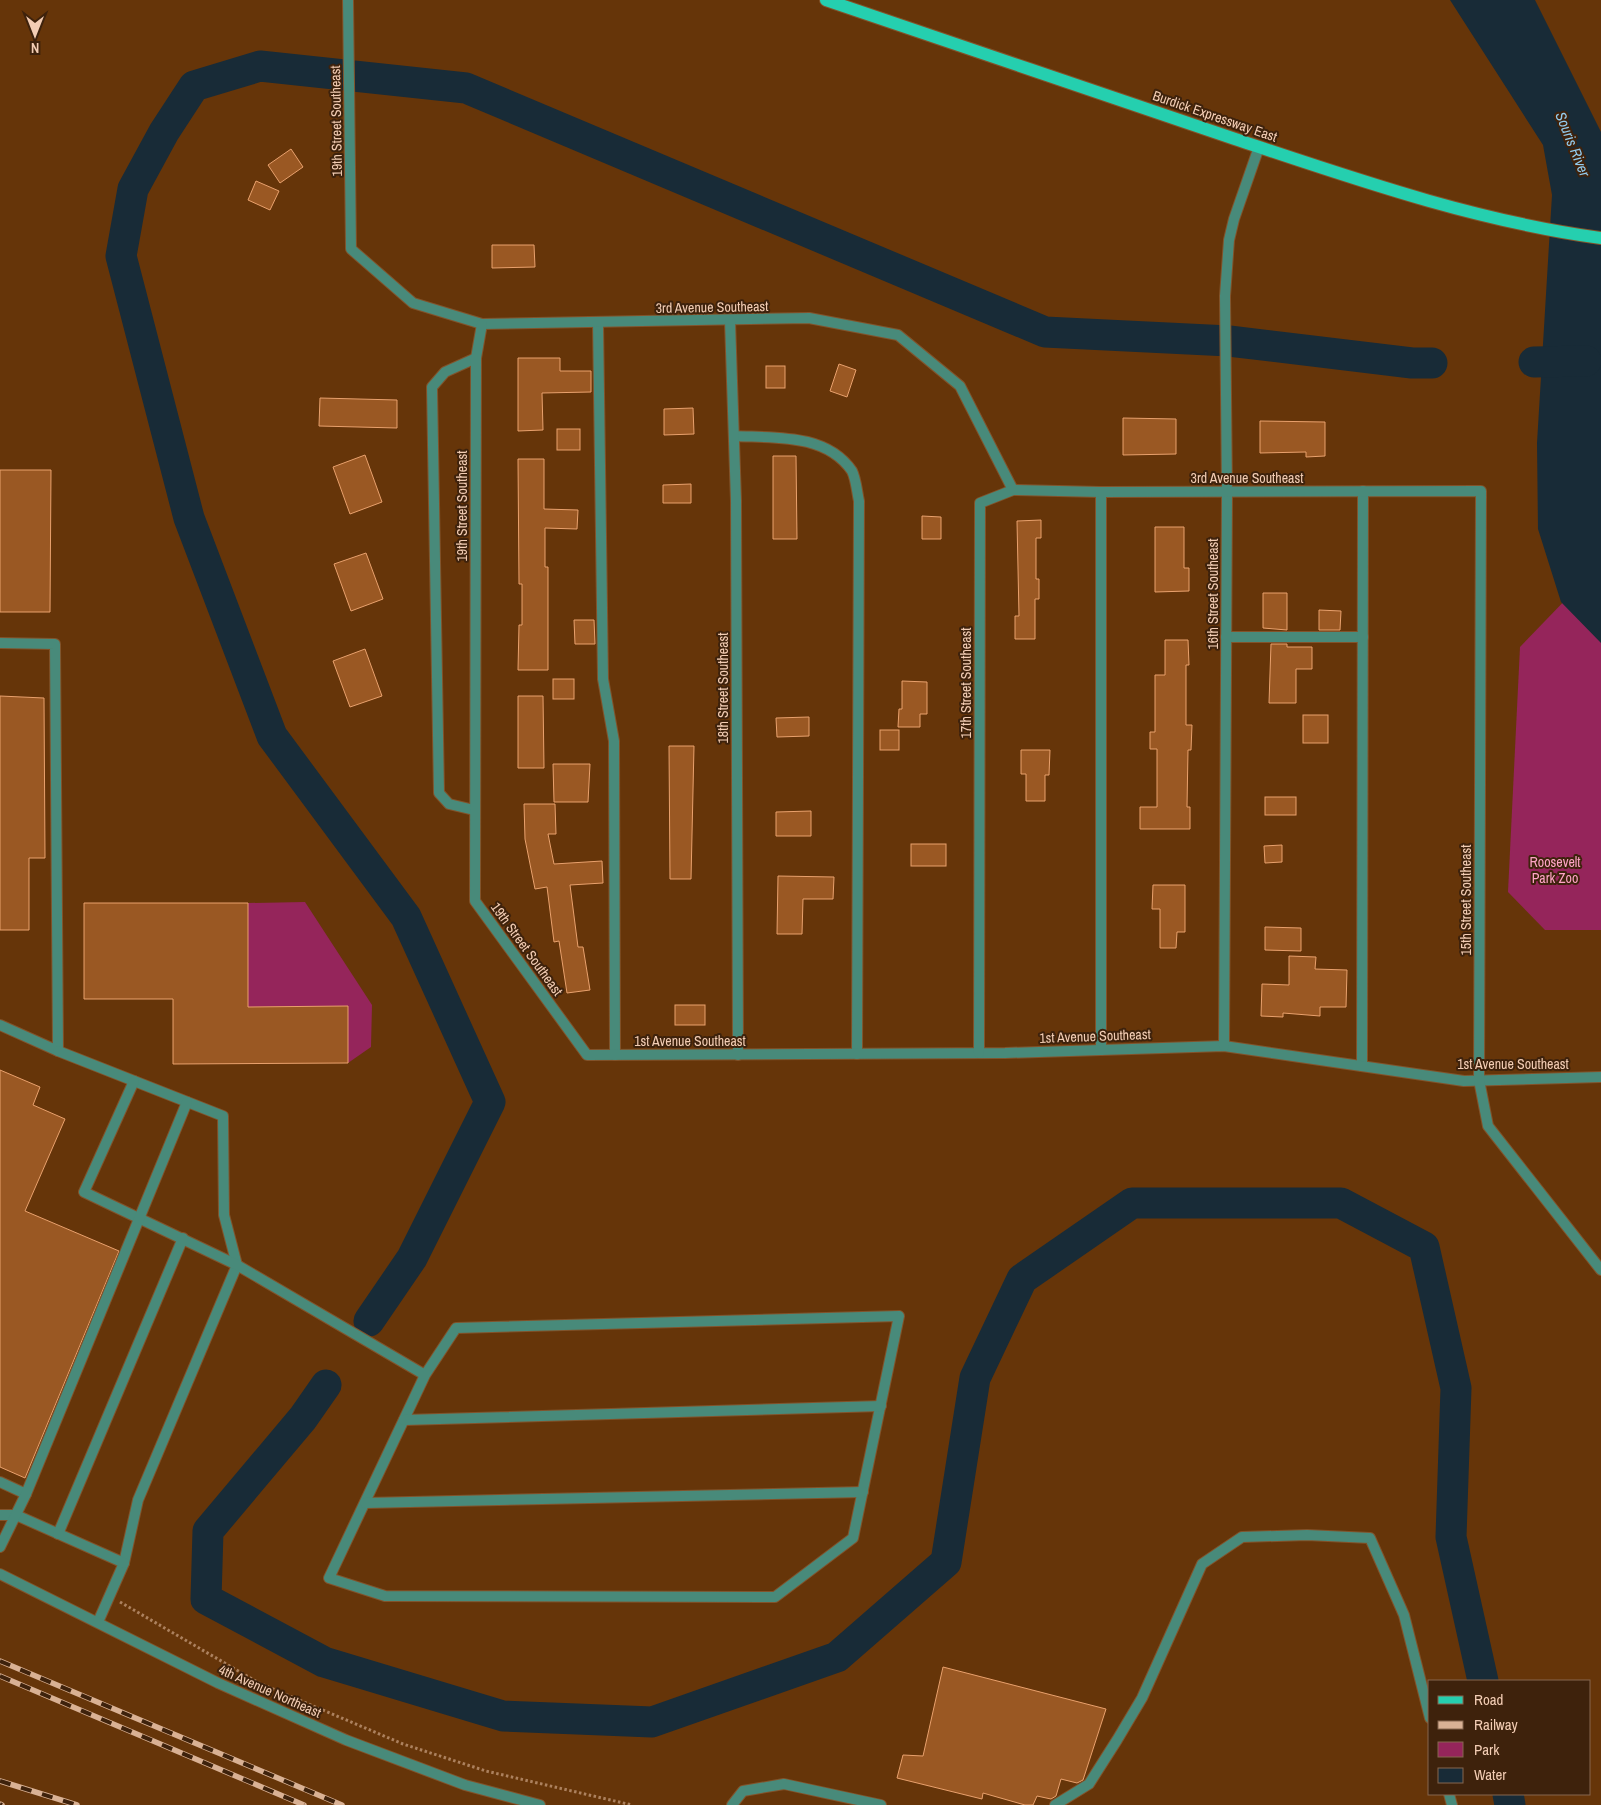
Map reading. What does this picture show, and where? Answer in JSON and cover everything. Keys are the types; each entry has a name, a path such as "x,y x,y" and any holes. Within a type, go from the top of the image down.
{"main road":[{"name":"Burdick Expressway East","path":"826,0 1259,147 1449,207 1512,224 1601,238"}],"street":[{"name":"19th Street Southeast","path":"348,0 351,249 413,303 482,324 476,358 475,901 587,1055"},
{"name":"16th Street Southeast","path":"1224,1046 1227,492 1224,296 1229,240 1234,219 1259,147"},
{"name":"3rd Avenue Southeast","path":"482,324 730,321 808,318 898,335 960,386 1012,490 1101,492 1481,491"},
{"name":"18th Street Southeast","path":"730,321 736,501 738,1055"},
{"path":"598,322 603,679 614,741 615,1055"},
{"path":"474,810 449,804 439,793 432,387 445,372 476,358"},
{"path":"734,436 799,440 829,449 852,472 860,501 857,1054"},
{"name":"17th Street Southeast","path":"979,1053 980,504 1012,490"},
{"path":"1362,1066 1363,491"},
{"name":"15th Street Southeast","path":"1481,491 1479,1080 1488,1126 1601,1270"},
{"path":"1101,492 1101,1050"},
{"path":"1226,637 1363,637"},
{"path":"0,643 55,644 58,1051"},
{"path":"0,1025 58,1051 223,1116 224,1215 237,1264 138,1500 124,1563 98,1622"},
{"name":"1st Avenue Southeast","path":"587,1055 979,1053 1224,1046 1464,1081 1601,1077"},
{"path":"134,1081 84,1192 237,1264 425,1375"},
{"path":"0,1547 26,1494 141,1218 187,1102"},
{"path":"58,1534 183,1238"},
{"path":"899,1316 881,1406 853,1538 775,1597 385,1596 329,1578 425,1375 456,1328 899,1316"},
{"path":"404,1420 881,1406"},
{"path":"0,1482 26,1494"},
{"path":"365,1503 863,1492"},
{"path":"0,1516 16,1515 124,1563"},
{"path":"1055,1805 1089,1784 1117,1740 1142,1698 1202,1564 1242,1537 1307,1535 1370,1538 1404,1615 1428,1710"},
{"name":"4th Avenue Northeast","path":"0,1574 218,1683 346,1740 465,1785 540,1805"},
{"path":"732,1805 743,1791 784,1784 881,1805"}],"path":[{"path":"109,1596 259,1683 403,1744 486,1771 632,1805"}],"green space":[{"name":"Roosevelt Park Zoo","path":"1601,563 1601,930 1545,930 1508,892 1520,647"},
{"path":"305,902 372,1005 371,1047 348,1063 348,1006 247,1007 248,903"}],"water":[{"name":"Souris River","path":"1450,0 1535,0 1601,132 1601,643 1561,602 1538,529 1537,443 1552,195 1543,145"}],"building":[{"path":"291,149 303,167 280,183 268,165"},
{"path":"256,181 279,191 270,210 248,200"},
{"path":"492,245 534,245 535,267 492,268"},
{"path":"518,358 560,358 560,371 591,371 591,392 542,393 543,430 518,431"},
{"path":"839,364 856,370 847,397 830,391"},
{"path":"766,366 785,366 785,388 766,388"},
{"path":"320,398 397,400 397,428 319,426"},
{"path":"693,408 694,434 664,435 664,409"},
{"path":"1123,418 1176,419 1176,454 1123,455"},
{"path":"1260,421 1325,422 1325,456 1306,457 1306,452 1260,453"},
{"path":"557,429 580,429 580,450 557,450"},
{"path":"365,455 382,502 350,514 333,467"},
{"path":"773,456 796,456 797,539 773,539"},
{"path":"518,459 544,459 544,509 578,510 577,529 545,528 545,567 548,567 548,670 518,670 519,625 522,625 522,584 519,584"},
{"path":"0,470 51,470 50,612 0,612"},
{"path":"691,484 691,503 663,503 663,485"},
{"path":"922,516 941,517 941,539 922,539"},
{"path":"1041,520 1041,538 1036,538 1036,579 1039,579 1039,599 1035,599 1035,639 1015,639 1015,616 1019,616 1017,521"},
{"path":"1155,527 1184,527 1184,568 1189,568 1189,591 1155,592"},
{"path":"366,553 383,599 351,611 334,564"},
{"path":"1263,593 1287,593 1287,630 1263,628"},
{"path":"1319,610 1341,611 1340,630 1319,630"},
{"path":"574,620 594,620 595,644 575,644"},
{"path":"1165,640 1188,640 1189,665 1186,665 1186,725 1192,725 1191,750 1188,750 1187,807 1190,807 1190,829 1140,829 1140,807 1157,807 1157,749 1150,749 1150,732 1155,732 1155,675 1165,675"},
{"path":"1271,644 1287,644 1287,647 1312,647 1312,669 1296,669 1296,703 1269,703"},
{"path":"365,649 382,696 350,707 333,661"},
{"path":"553,679 574,679 574,699 553,699"},
{"path":"902,681 927,682 927,714 920,714 920,727 898,727 899,709 902,709"},
{"path":"0,696 44,698 45,858 29,858 29,930 0,930"},
{"path":"518,696 543,696 544,768 518,768"},
{"path":"1303,715 1328,715 1328,743 1303,743"},
{"path":"809,717 809,736 777,737 776,718"},
{"path":"880,730 899,730 899,750 880,750"},
{"path":"669,746 694,746 691,879 670,879"},
{"path":"1021,750 1050,750 1049,775 1045,775 1045,801 1026,801 1026,774 1021,774"},
{"path":"553,764 590,764 588,802 554,802"},
{"path":"1265,797 1296,797 1296,815 1265,815"},
{"path":"524,804 555,804 556,834 548,834 554,864 602,861 603,883 570,885 578,947 583,947 590,990 567,993 559,941 554,942 547,887 535,889 525,839"},
{"path":"811,811 811,836 776,836 776,812"},
{"path":"911,844 946,844 946,866 911,866"},
{"path":"1282,845 1282,862 1265,863 1264,846"},
{"path":"778,876 834,877 833,899 803,899 802,934 777,934"},
{"path":"1153,885 1185,885 1185,932 1177,932 1176,948 1160,948 1160,909 1152,909"},
{"path":"84,903 248,903 248,1007 348,1006 348,1063 173,1064 173,999 84,999"},
{"path":"1265,927 1301,928 1301,951 1265,950"},
{"path":"1289,956 1316,957 1315,969 1347,970 1346,1007 1320,1007 1320,1016 1283,1013 1283,1017 1261,1016 1262,984 1289,985"},
{"path":"675,1005 705,1005 705,1025 675,1025"},
{"path":"0,1070 40,1087 33,1105 65,1119 25,1211 119,1251 25,1478 0,1467"},
{"path":"943,1667 1106,1709 1083,1780 1077,1783 1061,1779 1056,1796 1051,1799 1037,1796 1033,1805 1025,1805 983,1793 982,1799 897,1778 903,1755 923,1756"}],"waterway":[{"path":"369,1321 412,1258 490,1102 406,917 272,736 189,518 121,256 133,189 164,132 194,86 260,66 466,88 1045,332 1229,341 1412,363 1432,363"},
{"path":"1534,362 1586,361"},
{"path":"326,1385 303,1418 208,1531 206,1599 324,1662 503,1716 652,1722 837,1657 946,1562 975,1378 1022,1279 1132,1203 1341,1203 1424,1247 1456,1388 1451,1537 1483,1680"},
{"path":"1508,1795 1510,1805"}],"railway":[{"path":"0,1661 342,1805"},
{"path":"0,1676 304,1805"},
{"path":"0,1781 77,1805"}]}
